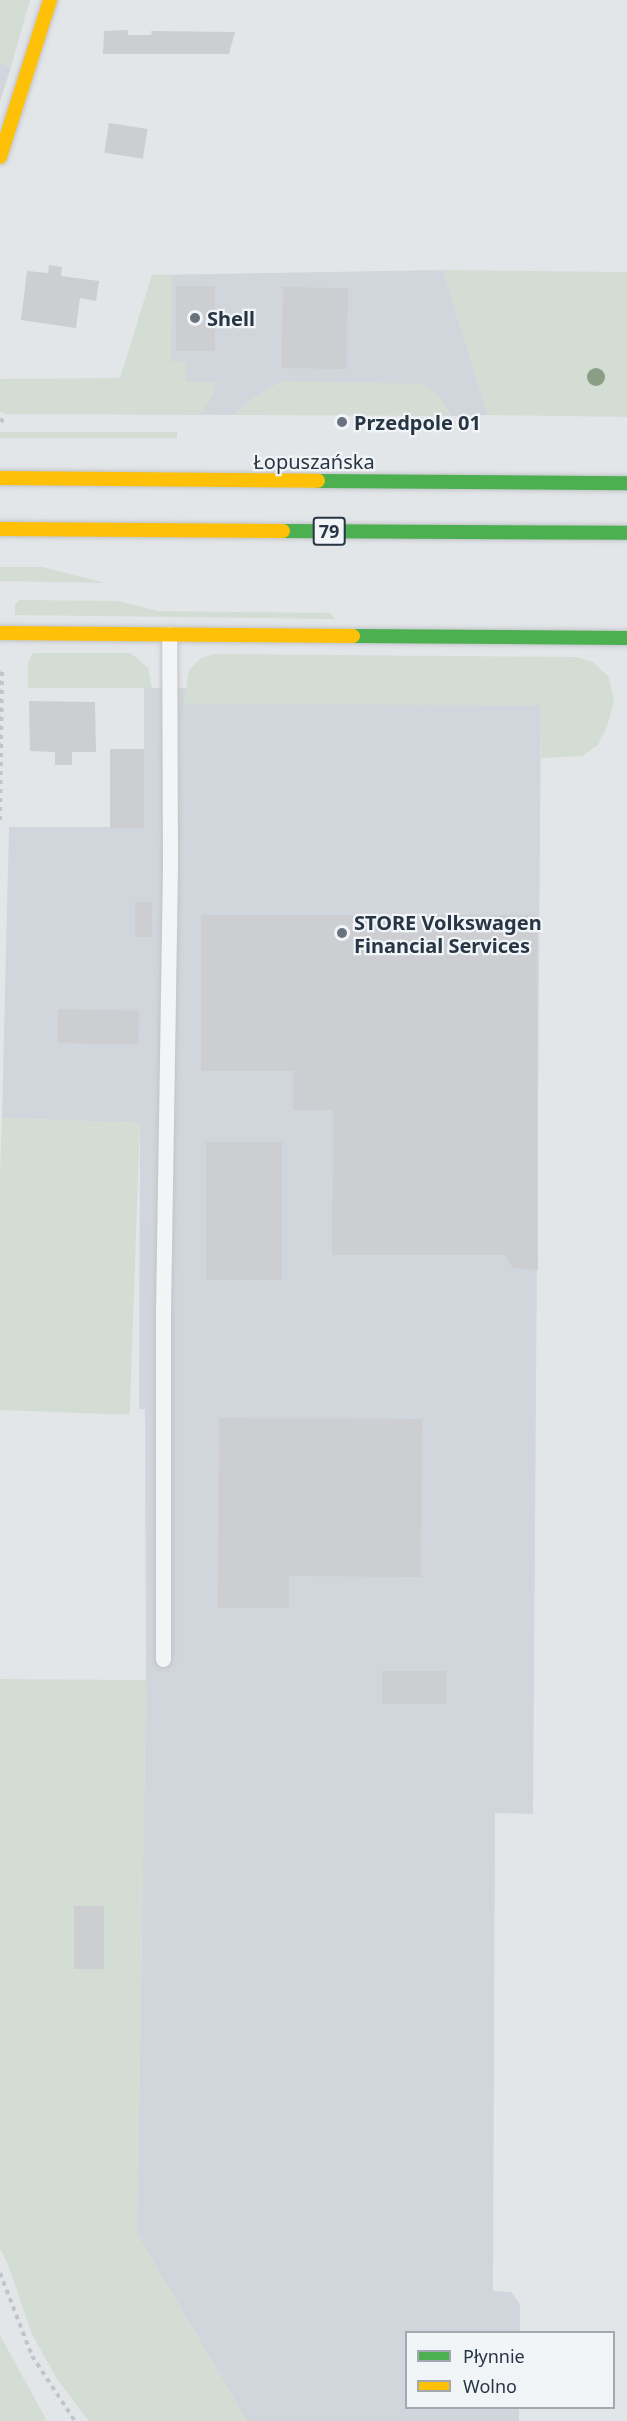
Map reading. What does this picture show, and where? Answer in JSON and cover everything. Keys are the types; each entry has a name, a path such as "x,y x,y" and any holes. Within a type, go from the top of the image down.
{"main road":[{"path":"0,157 50,0"},
{"name":"Łopuszańska","path":"0,478 627,483"},
{"name":"79","path":"0,529 627,533"},
{"path":"0,633 627,638"}],"lane":[{"path":"163,1659 163,1312 170,864 170,634"}],"path":[{"path":"0,419 6,423"},
{"path":"0,820 2,668"},
{"path":"0,2273 32,2356 75,2421"}],"shaded area":[{"path":"0,0 30,0 11,67 0,63"},
{"path":"0,63 11,67 0,102"},
{"path":"443,270 488,415 451,416 440,397 284,381 251,399 235,415 110,414 152,275"},
{"path":"443,270 627,272 627,417 488,415"},
{"path":"152,275 172,275 171,362 186,362 186,382 217,382 213,394 200,415 5,414 0,411 0,379 120,378"},
{"path":"284,381 424,384 440,397 451,416 235,415 251,399"},
{"path":"0,432 177,432 177,438 0,438"},
{"path":"0,567 43,567 105,583 0,581"},
{"path":"20,600 118,601 158,611 330,613 335,619 15,615 15,604"},
{"path":"33,653 131,653 148,668 152,688 28,688 28,663"},
{"path":"213,654 576,657 593,662 609,677 614,701 607,727 598,745 582,756 541,758 541,705 184,704 189,670 200,659"},
{"path":"144,688 541,691 533,1814 495,1813 493,2291 511,2292 520,2304 520,2331 405,2331 405,2409 519,2409 519,2421 247,2421 137,2234 146,1680 145,1409 139,1409 140,1123 2,1118 9,827 144,827"},
{"path":"2,1118 140,1123 130,1415 0,1410"},
{"path":"0,1679 146,1680 137,2234 247,2421 89,2421 57,2379 32,2334 7,2262 0,2249"},
{"path":"0,2335 47,2421 0,2421"}],"building":[{"path":"128,30 128,35 152,35 151,31 235,32 229,54 103,54 104,31"},
{"path":"109,123 148,129 143,159 104,153"},
{"path":"49,265 62,267 61,276 99,281 96,301 80,298 76,328 21,320 27,271 48,273"},
{"name":"Shell","path":"176,286 215,286 215,351 176,351"},
{"path":"283,287 348,288 347,369 282,368"},
{"path":"29,701 95,702 96,752 72,752 72,765 55,765 55,752 30,751"},
{"path":"110,749 144,749 144,828 110,828"},
{"path":"135,902 152,902 152,937 135,937"},
{"path":"201,915 537,915 538,1270 514,1268 506,1255 332,1255 333,1110 293,1110 293,1071 201,1071"},
{"path":"58,1009 139,1010 138,1044 57,1043"},
{"path":"206,1142 282,1142 282,1280 206,1280"},
{"path":"219,1418 422,1419 421,1577 289,1576 289,1608 218,1608"},
{"path":"382,1671 446,1671 446,1704 382,1704"},
{"path":"74,1906 104,1906 104,1969 74,1969"}],"traffic: fast":[{"path":"318,481 627,483"},
{"path":"283,531 627,533"},
{"path":"353,636 627,638"}],"traffic: slow":[{"path":"0,157 50,0"},
{"path":"0,478 318,481"},
{"path":"0,529 283,531"},
{"path":"0,633 353,636"}],"place":[{"name":"Shell","path":"195,318"},
{"name":"Przedpole 01","path":"342,422"},
{"name":"STORE Volkswagen Financial Services","path":"342,933"}]}
